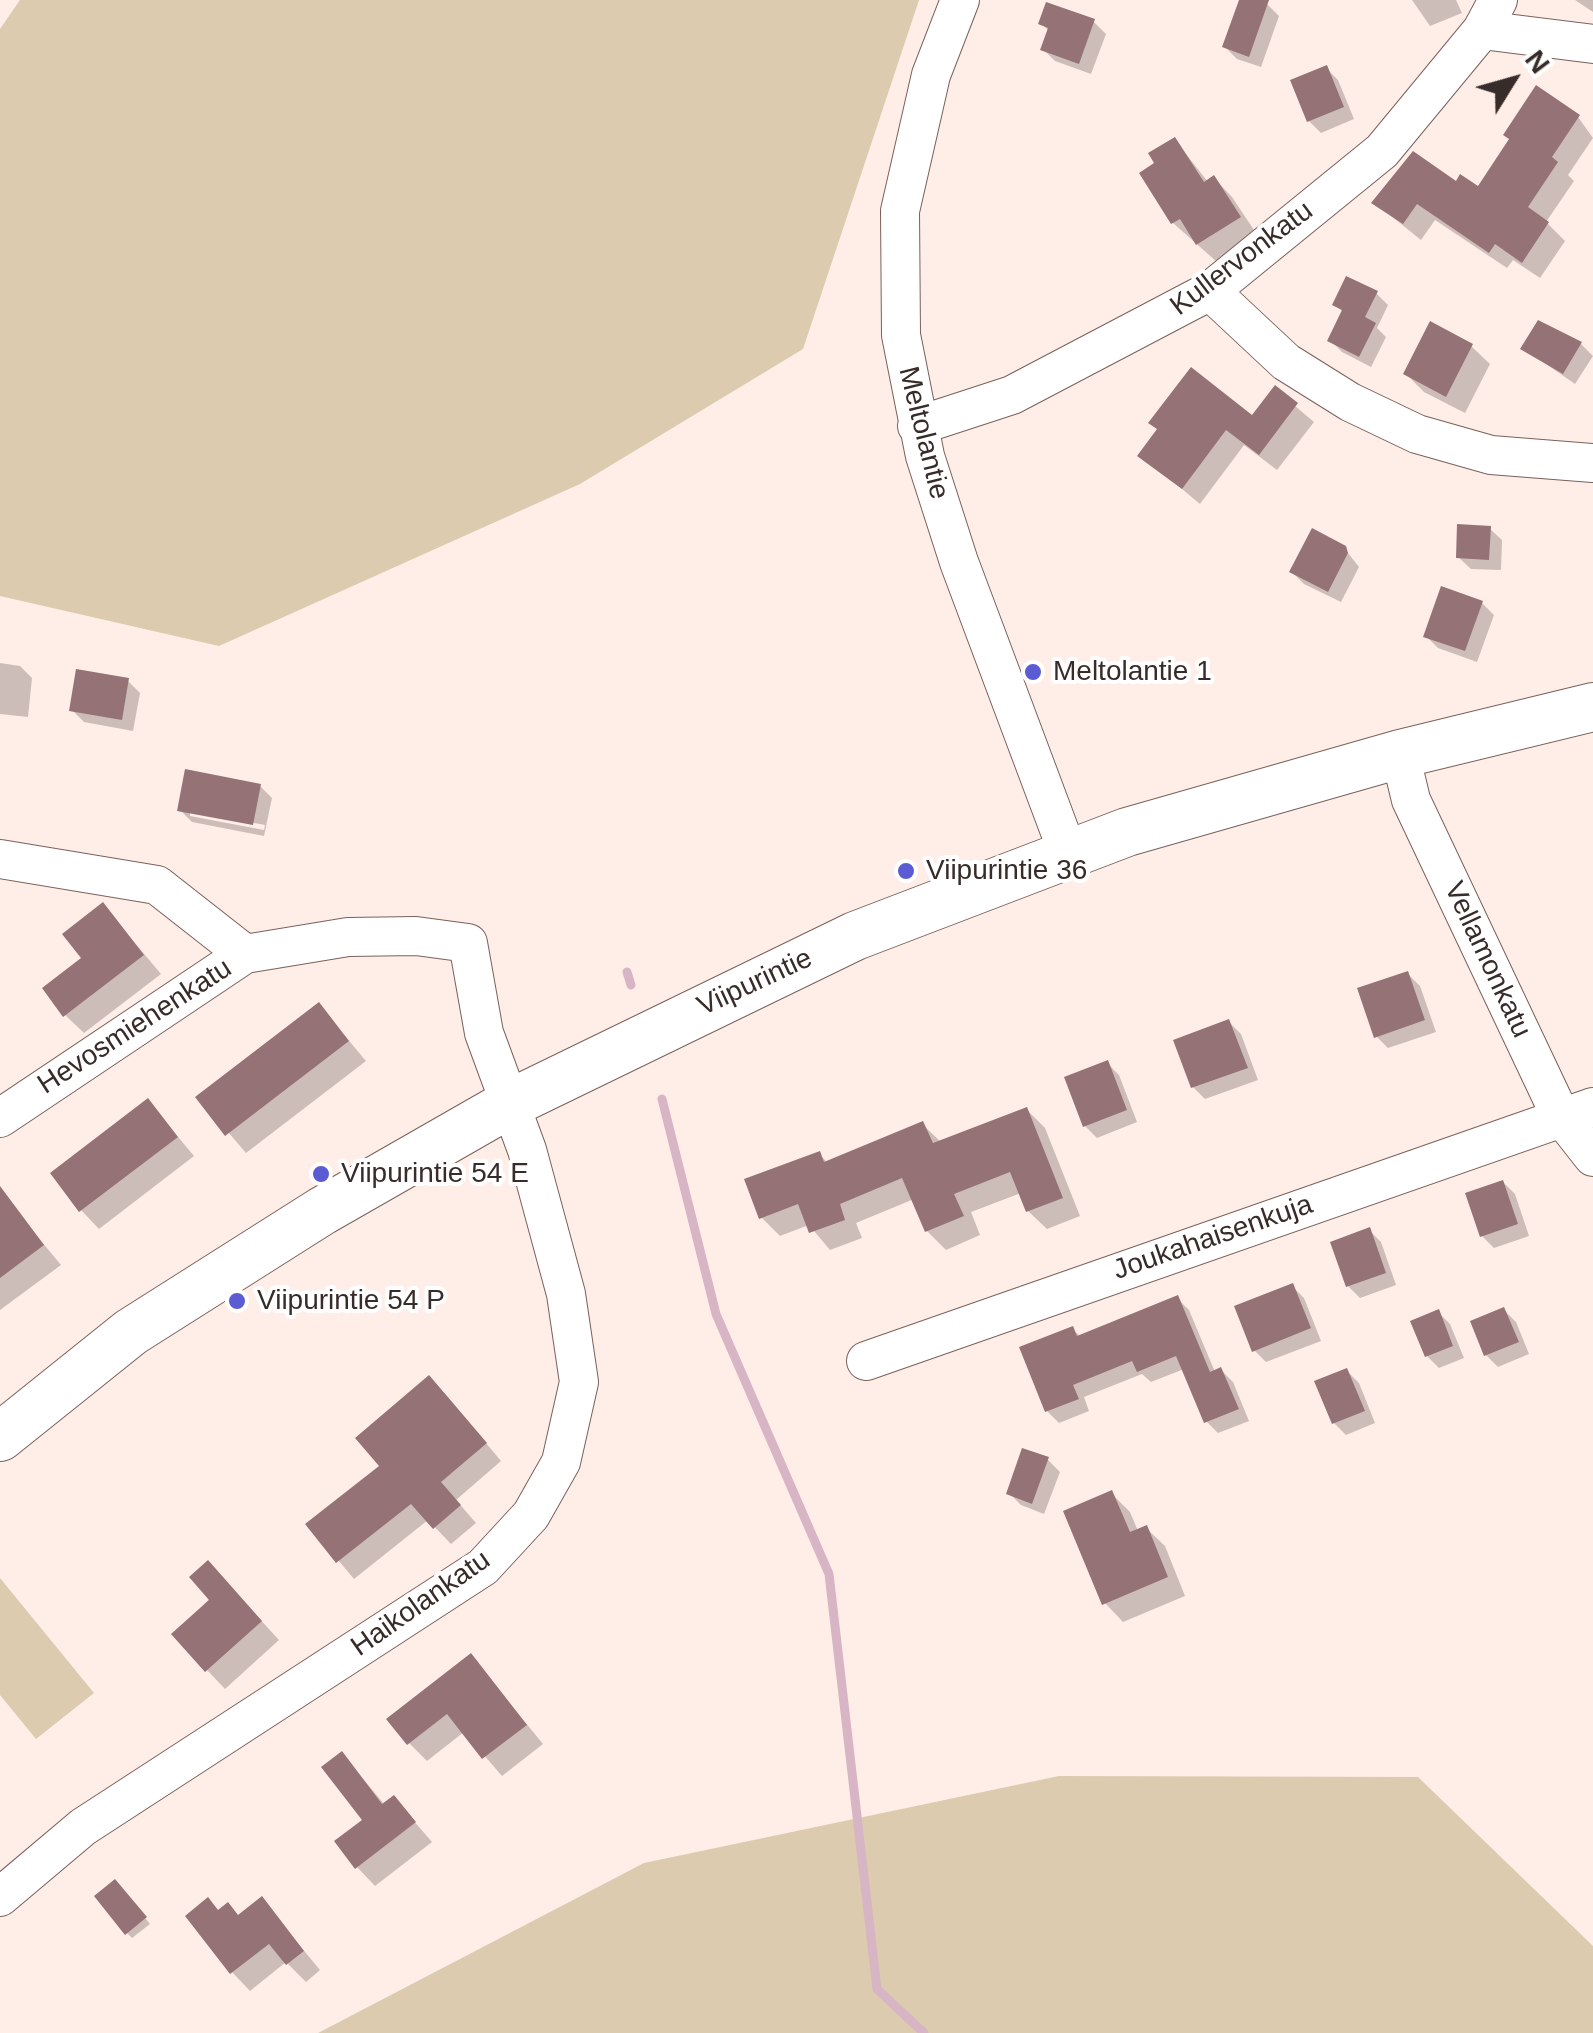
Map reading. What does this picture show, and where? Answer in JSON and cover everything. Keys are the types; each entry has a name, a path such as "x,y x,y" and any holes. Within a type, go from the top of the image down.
{"main road":[{"name":"Viipurintie","path":"0,1437 131,1332 322,1212 509,1104 856,936 1068,853 1400,754 1593,707"}],"street":[{"name":"Meltolantie","path":"960,0 931,75 900,210 901,334 918,426 959,562 1068,853"},
{"name":"Kullervonkatu","path":"918,426 1012,395 1210,291 1382,151 1490,15"},
{"path":"1490,15 1593,44"},
{"path":"1210,291 1286,362 1350,402 1416,434 1491,455 1593,463"},
{"name":"Vellamonkatu","path":"1400,754 1412,800 1576,1111 1593,1157"},
{"path":"0,859 157,886 246,954"},
{"name":"Hevosmiehenkatu","path":"0,1118 246,954 348,937 416,936 468,944 484,1033 509,1104"},
{"name":"Haikolankatu","path":"0,1897 83,1827 483,1567 531,1515 561,1462 579,1382 566,1294 527,1150 509,1104"},
{"name":"Joukahaisenkuja","path":"866,1361 1576,1111"}],"shaded area":[{"path":"20,0 919,0 803,349 580,484 219,646 0,596 0,29"},
{"path":"0,1578 94,1693 36,1739 0,1695"},
{"path":"1059,1776 1418,1777 1593,1946 1593,2033 318,2033 644,1863"}],"building":[{"path":"1239,0 1269,0 1249,57 1222,47"},
{"path":"1046,2 1095,19 1079,64 1040,50 1048,28 1038,24"},
{"path":"1327,65 1344,107 1307,122 1290,80"},
{"path":"1536,85 1580,115 1552,157 1558,162 1528,207 1549,222 1522,263 1495,244 1489,253 1417,204 1403,224 1371,203 1413,151 1456,181 1460,174 1478,186 1509,139 1503,135"},
{"path":"1175,137 1204,182 1214,175 1241,217 1196,245 1180,219 1171,224 1139,173 1154,163 1148,153"},
{"path":"1346,276 1378,291 1365,317 1376,323 1359,357 1327,341 1342,310 1332,305"},
{"path":"1538,320 1582,342 1563,374 1520,349"},
{"path":"1430,321 1473,344 1446,397 1403,374"},
{"path":"1191,367 1252,415 1275,385 1298,403 1259,455 1226,430 1182,489 1137,456 1157,429 1148,423"},
{"path":"1457,524 1491,526 1489,560 1456,558"},
{"path":"1312,528 1346,546 1348,553 1328,592 1289,572"},
{"path":"1441,586 1483,601 1465,651 1423,637"},
{"path":"76,669 129,678 122,720 69,711"},
{"path":"185,769 261,784 253,825 177,811"},
{"path":"103,902 144,955 63,1017 42,988 81,958 62,934"},
{"path":"1408,971 1425,1020 1374,1038 1357,988"},
{"path":"319,1002 349,1041 225,1136 195,1097"},
{"path":"1229,1019 1248,1068 1191,1088 1173,1040"},
{"path":"1108,1060 1127,1110 1083,1127 1064,1077"},
{"path":"148,1098 178,1137 79,1212 50,1173"},
{"path":"1027,1107 1063,1198 1026,1212 1010,1172 954,1194 964,1216 925,1232 902,1178 840,1204 845,1220 809,1233 798,1204 759,1219 744,1179 820,1151 824,1162 923,1121 933,1143"},
{"path":"1503,1180 1518,1224 1480,1237 1465,1193"},
{"path":"0,1186 44,1245 0,1278"},
{"path":"1370,1227 1386,1273 1346,1287 1330,1242"},
{"path":"1293,1283 1311,1328 1252,1352 1234,1306"},
{"path":"1178,1295 1210,1372 1221,1367 1239,1409 1204,1423 1176,1356 1137,1372 1132,1361 1073,1385 1079,1399 1045,1412 1019,1347 1073,1326 1077,1336"},
{"path":"1504,1307 1519,1342 1484,1356 1470,1321"},
{"path":"1439,1309 1453,1346 1425,1357 1410,1321"},
{"path":"1347,1368 1365,1411 1332,1424 1314,1381"},
{"path":"429,1375 487,1443 441,1482 461,1505 433,1529 411,1504 336,1563 305,1524 379,1466 355,1438"},
{"path":"1022,1448 1049,1457 1032,1504 1006,1494"},
{"path":"1112,1490 1130,1532 1147,1525 1168,1577 1102,1605 1063,1511"},
{"path":"208,1560 262,1621 205,1672 171,1634 209,1600 189,1577"},
{"path":"471,1653 527,1725 482,1759 447,1714 407,1745 386,1719"},
{"path":"342,1751 382,1804 394,1795 416,1822 355,1869 334,1841 362,1820 321,1767"},
{"path":"115,1879 147,1917 125,1935 94,1896"},
{"path":"262,1896 304,1951 286,1965 269,1944 230,1974 185,1916 208,1897 218,1910 228,1902 238,1915"}],"waterway":[{"path":"627,972 631,985"},
{"path":"662,1099 716,1314 829,1574 877,1989 924,2033"}],"place":[{"name":"Meltolantie 1","path":"1033,672"},
{"name":"Viipurintie 36","path":"906,871"},
{"name":"Viipurintie 54 E","path":"321,1174"},
{"name":"Viipurintie 54 P","path":"237,1301"}]}
